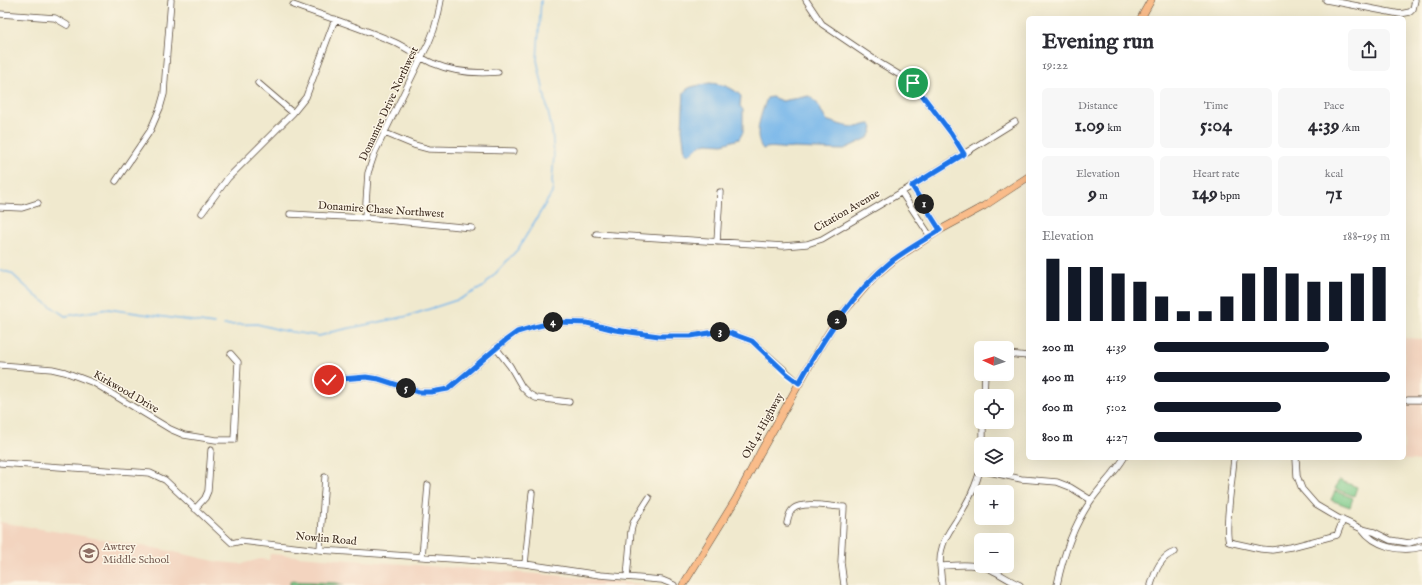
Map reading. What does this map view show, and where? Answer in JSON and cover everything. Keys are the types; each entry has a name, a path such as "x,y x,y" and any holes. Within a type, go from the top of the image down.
{"main road":[{"path":"1142,16 1151,0"},
{"name":"Old 41 Highway","path":"683,585 736,499 799,383 836,321 875,276 894,259 940,230 984,206 1026,178"}],"street":[{"path":"116,180 150,131 160,108 164,94 171,0"},
{"name":"Donamire Drive Northwest","path":"365,218 368,172 375,152 429,44 439,16 441,0"},
{"path":"806,0 822,24 878,62 913,83 951,133 964,154"},
{"path":"1326,0 1400,14 1410,12 1413,9 1414,0"},
{"path":"293,5 335,19 395,43 422,56 432,63 461,72 479,74 498,72"},
{"path":"0,14 55,18 67,25"},
{"path":"202,213 228,178 293,113 306,97 335,19"},
{"path":"258,84 293,113"},
{"name":"Citation Avenue","path":"596,234 782,246 807,244 822,239 912,186 1015,122"},
{"path":"385,133 414,145 429,149 514,151"},
{"path":"912,186 940,230"},
{"path":"717,242 720,192"},
{"path":"901,192 930,236"},
{"path":"0,207 22,208 38,203"},
{"name":"Donamire Chase Northwest","path":"290,214 365,218 472,228"},
{"path":"329,380 366,377 379,379 419,392 431,392 448,389 517,332 556,322 587,323 615,330 659,336 691,336 715,332 730,333 752,341 787,374 799,383"},
{"path":"496,348 510,366 522,387 529,394 536,398 569,402"},
{"name":"Kirkwood Drive","path":"0,365 52,369 66,372 94,383 126,403 184,435 216,440 234,440 238,362 231,354"},
{"path":"1014,355 1026,356"},
{"path":"1408,400 1422,400"},
{"path":"195,509 205,498 208,491 211,450"},
{"path":"1057,585 1062,563 1076,529 1091,500 1122,460"},
{"path":"1234,460 1228,527 1229,542 1261,549 1283,549 1337,535 1343,520"},
{"path":"1296,460 1297,476 1302,488 1307,496 1316,505 1362,529 1371,530 1395,542 1409,543 1422,539"},
{"name":"Nowlin Road","path":"0,463 150,473 165,480 232,542 241,541 320,550 525,564 600,575 662,580 674,585"},
{"path":"1014,476 1057,482 1070,487 1091,500"},
{"path":"320,550 325,477"},
{"path":"942,585 940,554 944,541 970,498 978,477"},
{"path":"422,557 428,485"},
{"path":"525,564 532,493"},
{"path":"627,577 630,531 633,523 649,498"},
{"path":"787,523 789,514 798,506 808,505 844,507 841,562 844,585"},
{"path":"1362,529 1370,538 1380,544 1392,548 1407,550 1422,546"},
{"path":"1151,585 1164,558 1168,554 1175,552"},
{"path":"940,566 968,564 980,566 1020,585"}],"shaded area":[{"path":"1406,338 1422,339 1422,461 1406,460"},
{"name":"Awtrey Middle School","path":"0,522 165,550 219,562 241,564 260,559 269,560 270,554 564,576 650,585 0,585"}],"green space":[{"path":"1339,480 1357,487 1354,496 1335,489"},
{"path":"1335,491 1353,498 1350,507 1331,500"},
{"path":"290,581 337,583 344,585 290,585"}],"water":[{"path":"709,83 726,86 741,96 740,106 743,110 743,132 739,139 723,144 707,143 700,145 690,154 685,153 682,129 684,92 692,87"},
{"path":"809,96 817,103 826,120 852,127 870,124 873,127 871,134 868,138 842,150 774,147 763,149 758,138 758,131 767,98 772,97 782,101"}],"waterway":[{"path":"224,325 257,324 280,330 319,336 331,332 408,316 460,299 483,287 518,249 552,193 554,156 552,130 537,60 541,0"},
{"path":"0,270 11,273 36,296 65,316 108,309 214,324"}],"place":[{"name":"Awtrey Middle School","path":"89,553"}],"route":[{"path":"329,380 366,377 379,379 419,392 431,392 448,389 517,332 556,322 587,323 615,330 659,336 691,336 715,332 730,333 752,341 787,374 799,383 836,321 875,276 894,259 940,230 912,186 964,154 951,133 913,83"}]}
